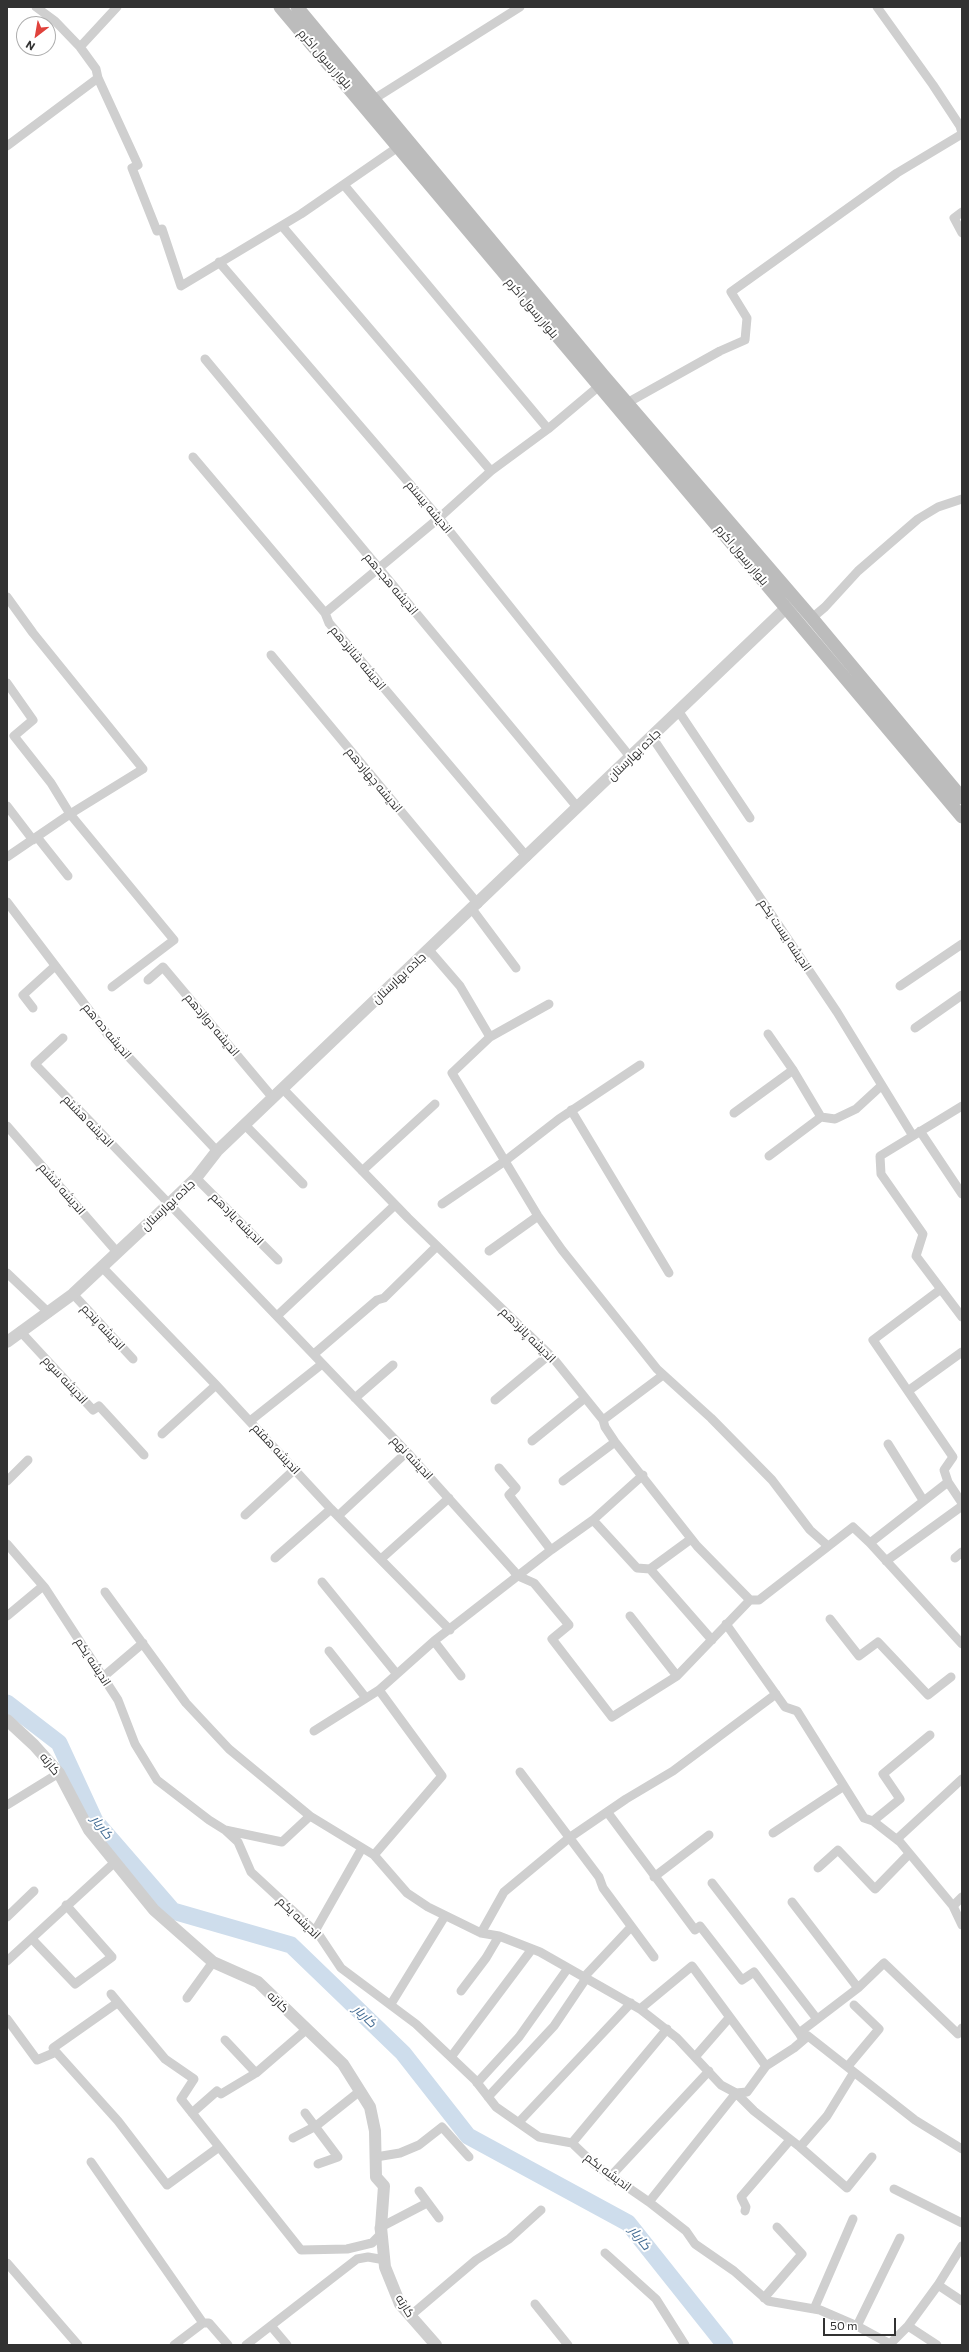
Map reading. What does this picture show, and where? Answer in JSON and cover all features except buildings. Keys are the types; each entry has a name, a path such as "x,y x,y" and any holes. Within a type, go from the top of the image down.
{"main road":[{"name":"بلوار رسول اکرم","path":"280,7 598,387 791,604 812,618 962,798"},
{"name":"بلوار رسول اکرم","path":"297,7 627,403 962,816"}],"street":[{"path":"36,7 55,21 80,47 96,69 98,78 138,165 132,168 157,231 162,229 181,286 282,226 398,147"},
{"path":"80,47 117,7"},
{"path":"374,99 520,7"},
{"path":"627,403 720,351 745,340 746,318 731,292 898,173 962,133 960,126 933,85 877,7"},
{"path":"7,146 98,78"},
{"path":"344,185 548,429"},
{"path":"962,212 954,218 962,233"},
{"path":"282,226 491,471"},
{"name":"اندیشه بیستم","path":"220,262 439,518 631,758"},
{"name":"اندیشه هجدهم","path":"205,359 578,808"},
{"path":"325,613 439,518 491,471 548,429 598,387"},
{"name":"اندیشه شانزدهم","path":"193,458 325,613 329,624 527,857"},
{"path":"812,618 825,607 858,572 918,519 938,507 962,498"},
{"path":"7,597 33,633 143,769 70,814 7,857"},
{"name":"جاده بهارستان","path":"7,1342 20,1331 49,1313 73,1294 168,1205 196,1178 217,1151 680,712 791,604"},
{"name":"اندیشه چهاردهم","path":"271,655 475,906 516,968"},
{"path":"7,683 33,720 14,736 51,783 70,814 174,940 112,987"},
{"path":"680,712 750,818"},
{"name":"اندیشه بیست یکم","path":"652,737 837,1012 881,1086 962,1194"},
{"path":"7,806 68,876"},
{"name":"اندیشه ده هم","path":"7,902 108,1035 217,1151"},
{"path":"900,986 962,944"},
{"path":"429,950 460,986 490,1037"},
{"path":"33,1008 23,995 55,966"},
{"name":"اندیشه دوازدهم","path":"148,980 163,967 273,1098"},
{"path":"915,1028 962,995"},
{"path":"549,1004 490,1037 452,1074 538,1216 562,1250 663,1375 711,1418 772,1480 810,1530 828,1546"},
{"path":"768,1034 793,1070 822,1117"},
{"name":"اندیشه هشتم","path":"63,1038 35,1064 168,1205"},
{"path":"442,1204 505,1161 571,1110 640,1065"},
{"path":"734,1113 793,1070"},
{"path":"769,1156 822,1117 835,1119 856,1109 881,1086"},
{"name":"اندیشه پانزدهم","path":"283,1088 395,1205 550,1355 603,1420 605,1427 614,1442 643,1475 691,1539 750,1600"},
{"path":"362,1171 435,1104"},
{"path":"962,1106 880,1156 881,1174 923,1234 916,1256 962,1317"},
{"path":"571,1110 669,1273"},
{"path":"244,1125 303,1184"},
{"name":"اندیشه ششم","path":"7,1126 117,1252"},
{"name":"اندیشه یازدهم","path":"196,1178 278,1260"},
{"name":"اندیشه نهم","path":"168,1205 314,1354 407,1452 450,1498 518,1576 534,1583 569,1625 552,1639 612,1717 677,1676"},
{"path":"277,1316 395,1205"},
{"path":"489,1251 538,1216"},
{"path":"314,1354 377,1300 384,1298 437,1246"},
{"name":"اندیشه هفتم","path":"102,1267 216,1385 331,1509 339,1515 450,1630"},
{"path":"7,1274 49,1313"},
{"path":"886,1561 962,1504 948,1482 944,1470 953,1457 873,1340 941,1289"},
{"name":"اندیشه پنجم","path":"73,1294 133,1359"},
{"name":"اندیشه سوم","path":"20,1331 89,1406 93,1410 99,1406 144,1455"},
{"path":"908,1391 962,1352"},
{"path":"495,1400 550,1355"},
{"path":"250,1421 322,1364"},
{"path":"355,1398 394,1365"},
{"path":"603,1420 663,1375"},
{"path":"162,1434 216,1385"},
{"path":"532,1441 585,1398"},
{"path":"564,1481 614,1442"},
{"path":"888,1444 923,1500"},
{"path":"339,1515 407,1452"},
{"path":"7,1481 28,1460"},
{"path":"499,1468 516,1488 509,1495 551,1550"},
{"path":"245,1515 295,1469"},
{"path":"314,1731 379,1690 396,1673 434,1641 551,1550 593,1520 643,1475"},
{"path":"870,1543 923,1500 948,1482"},
{"path":"381,1559 450,1498"},
{"path":"275,1558 331,1509"},
{"path":"593,1520 637,1568 650,1569 691,1539"},
{"path":"630,1616 677,1676 750,1600 759,1600 853,1527 870,1543 962,1644"},
{"name":"اندیشه یکم","path":"7,1544 43,1586 118,1700 136,1744 157,1780 209,1820 225,1830 238,1842 251,1872 315,1931 342,1968 416,2024 477,2083 496,2107 520,2121 539,2137 572,2143 610,2177 649,2202 686,2231 695,2244 734,2271 764,2298"},
{"path":"650,1569 712,1640"},
{"path":"322,1582 396,1673"},
{"path":"7,1616 43,1586"},
{"path":"105,1592 186,1703 229,1749 310,1816 374,1855 407,1893 445,1916 481,1933 499,1936 532,1949 586,1976 640,2009 667,2029 721,2085 736,2093 754,2111 800,2147 847,2188 872,2157"},
{"path":"830,1619 859,1656 878,1642 928,1696 951,1677"},
{"path":"726,1624 785,1707 797,1711 864,1818 873,1820 897,1839 953,1906 962,1925"},
{"path":"434,1641 461,1676"},
{"path":"103,1677 143,1643"},
{"path":"329,1651 366,1698"},
{"path":"374,1855 442,1776 379,1690"},
{"path":"481,1933 504,1892 569,1838 608,1813 626,1798 673,1771 776,1694"},
{"name":"کارته","path":"7,1720 34,1745 59,1773 89,1830 154,1910 213,1962 258,1982 342,2064 370,2107 375,2131 376,2177 384,2186 381,2227 385,2260 400,2304 435,2345"},
{"path":"873,1820 900,1799 883,1774 930,1735"},
{"path":"520,1772 599,1877 603,1888 654,1957"},
{"path":"7,1805 59,1773"},
{"path":"897,1839 962,1779"},
{"path":"773,1832 844,1786"},
{"path":"608,1813 654,1877 695,1930 700,1926 742,1980 754,1972 801,2037"},
{"path":"225,1830 282,1842 310,1816"},
{"path":"654,1877 709,1835"},
{"path":"315,1931 362,1848"},
{"path":"818,1868 838,1850 875,1889 909,1854"},
{"path":"7,1961 32,1939 66,1905 115,1862"},
{"path":"712,1883 817,2019"},
{"path":"7,1917 34,1891"},
{"path":"953,1906 962,1897"},
{"path":"792,1902 858,1988"},
{"path":"32,1939 75,1984 112,1957 66,1905"},
{"path":"391,2004 445,1916"},
{"path":"488,2097 554,2026 586,1976 631,1927"},
{"path":"461,1991 486,1958 499,1936"},
{"path":"451,2057 532,1949"},
{"path":"187,1998 213,1962"},
{"path":"649,2202 736,2093 747,2092 766,2066 801,2037 817,2019 858,1988 884,1963 958,2034 962,2028"},
{"path":"640,2009 692,1966 766,2066"},
{"path":"477,2083 520,2037 568,1968"},
{"path":"111,1994 117,2003 168,2061 194,2079 181,2099 301,2250 347,2249 372,2243 380,2235 379,2221 384,2197"},
{"path":"117,2003 53,2048 118,2121 167,2185 219,2147"},
{"path":"520,2121 631,2003"},
{"path":"800,2147 827,2116 851,2069 879,2029 854,2005"},
{"path":"695,2057 719,2032 729,2018"},
{"path":"7,2019 37,2060 56,2052"},
{"path":"192,2113 217,2091 221,2094 256,2073 306,2029"},
{"path":"572,2143 667,2029"},
{"path":"801,2037 808,2036 915,2120 962,2149"},
{"path":"225,2040 256,2073"},
{"path":"610,2177 709,2071"},
{"path":"293,2138 316,2126 360,2091"},
{"path":"306,2113 338,2157 318,2164"},
{"path":"376,2157 400,2153 413,2148 442,2127 469,2157"},
{"path":"745,2211 746,2207 741,2197 790,2140"},
{"path":"91,2162 204,2323"},
{"path":"894,2189 962,2222"},
{"path":"418,2191 440,2218"},
{"path":"381,2227 427,2203"},
{"path":"410,2316 476,2260 509,2239 541,2210"},
{"path":"814,2309 853,2219"},
{"path":"777,2227 802,2254 764,2298 768,2301 814,2309 857,2326 890,2345 908,2326 938,2285 962,2246"},
{"path":"857,2326 900,2238"},
{"path":"606,2253 656,2299 685,2345"},
{"path":"246,2345 357,2259 368,2257 385,2260"},
{"path":"7,2263 78,2345"},
{"path":"938,2285 962,2301"},
{"path":"535,2304 568,2345"},
{"path":"174,2345 204,2323 209,2323 228,2345"},
{"path":"271,2326 288,2345"},
{"path":"908,2326 936,2345"}],"waterway":[{"name":"کاربار","path":"7,1703 59,1743 95,1821 173,1911 291,1945 403,2053 468,2136 628,2223 725,2345"}]}
